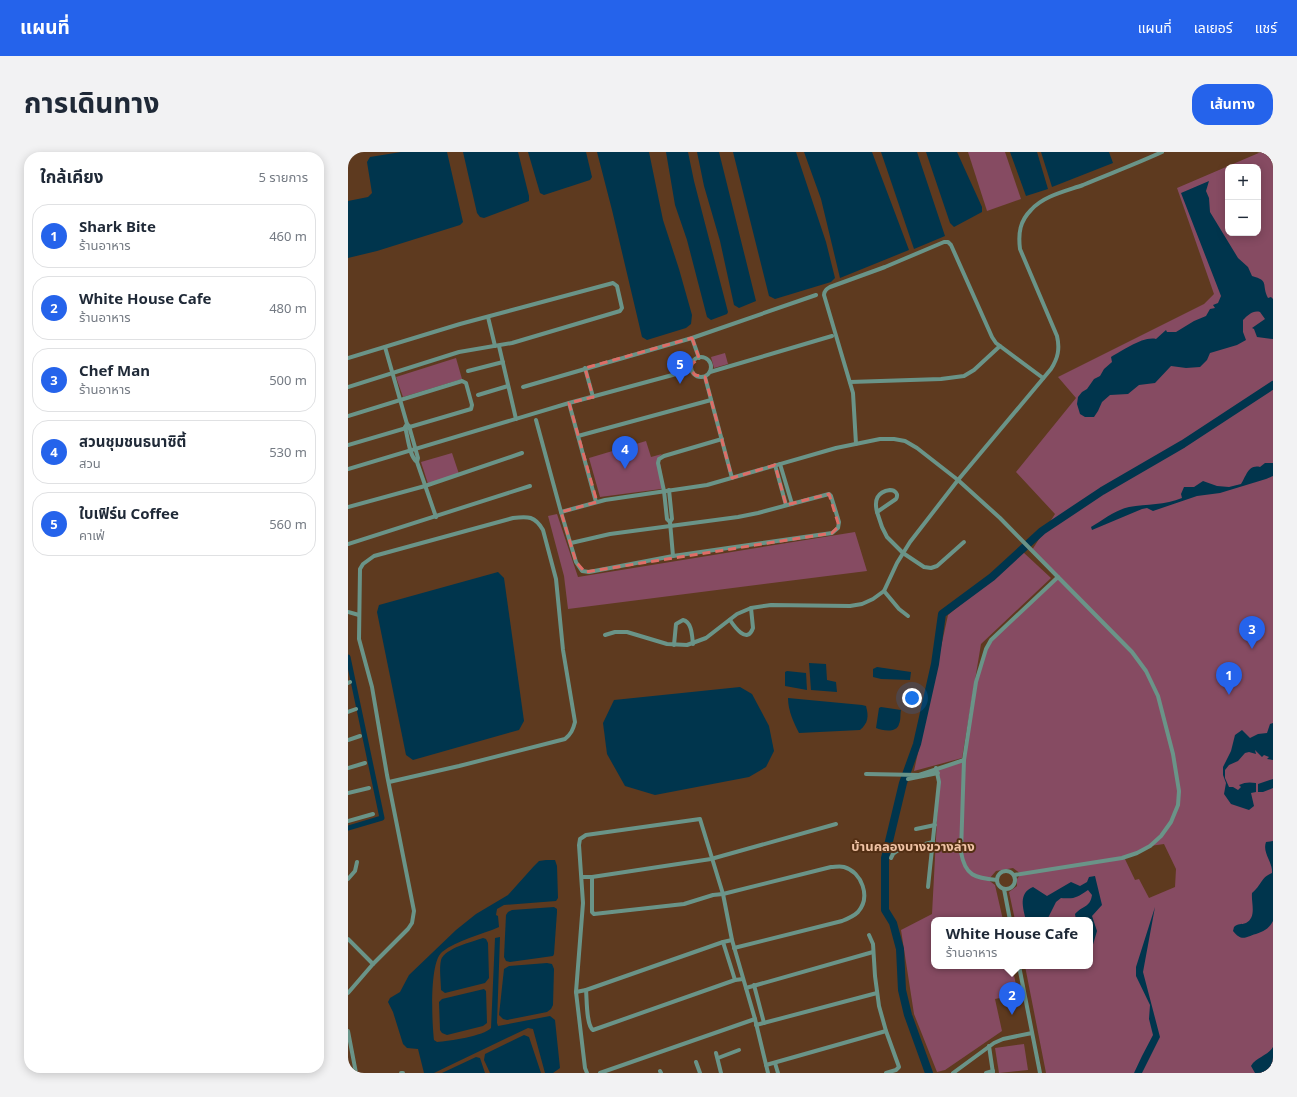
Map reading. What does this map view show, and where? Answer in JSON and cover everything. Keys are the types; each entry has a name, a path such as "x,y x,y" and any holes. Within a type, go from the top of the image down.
{"street":[{"path":"605,635 615,632 627,632 682,646 693,644 706,638 744,610 751,608 771,605 850,606 868,602 884,591 904,553 958,480 1056,361 1059,350 1057,336 1020,249 1018,239 1019,228 1024,218 1032,208 1046,199 1162,152"},
{"path":"856,444 854,401 850,382 824,296 826,290 944,242 948,242 951,245 992,337 1000,346 1043,378"},
{"path":"348,358 460,324 613,283 617,286 622,308 620,311 497,346 459,352 348,386"},
{"path":"522,387 692,338 816,295"},
{"path":"488,317 502,362 516,420"},
{"path":"710,372 709,361 706,359 696,359 692,364 692,370 695,375 701,377 710,372 832,336"},
{"path":"692,338 699,358"},
{"path":"850,382 941,379 964,376 974,370 1000,346"},
{"path":"385,347 407,426 416,449 418,458 417,462"},
{"path":"468,371 502,362"},
{"path":"586,368 593,397"},
{"path":"348,469 570,403 692,370"},
{"path":"704,376 732,478"},
{"path":"348,416 462,381 466,383 472,405 471,409 407,426 348,445"},
{"path":"478,395 508,386"},
{"path":"578,436 711,400"},
{"path":"570,403 596,502"},
{"path":"536,420 578,568 582,571 585,572 673,556 832,532 838,528 839,522 830,494 826,494 738,517 670,524 605,534 571,543"},
{"path":"407,426 411,451 414,460 417,462 436,516"},
{"path":"561,512 596,502 707,484 856,444 888,438 905,441 917,448 958,480 990,508 1032,550 1132,652 1146,671 1155,688 1173,754 1179,791 1178,805 1171,822 1165,831 1150,846 1131,855 1014,875 1009,872 1004,872 999,875 997,880"},
{"path":"673,556 670,524 667,519 667,491 658,463 662,457 722,439"},
{"path":"348,508 425,486 522,453"},
{"path":"780,464 792,504"},
{"path":"775,465 786,505"},
{"path":"348,544 530,486"},
{"path":"877,512 896,500 897,495 894,490 886,491 877,497 877,512 882,527 888,538 904,553 924,567 930,568 942,562 964,542"},
{"path":"348,993 408,929 412,923 414,911 389,782 372,688 359,639 360,569 363,564 374,556 513,518 529,516 539,523 543,530 556,579 562,650 575,722 574,730 565,739 389,782"},
{"path":"997,880 976,878 969,873 963,864 961,852 964,760 976,682 986,649 991,640 1058,577"},
{"path":"884,591 899,609 908,616"},
{"path":"730,620 739,632 747,635 753,628 751,608"},
{"path":"348,612 359,615"},
{"path":"674,645 676,624 683,620 686,620 689,624 693,644"},
{"path":"348,712 356,709"},
{"path":"348,740 360,736"},
{"path":"908,779 964,760"},
{"path":"348,768 365,763"},
{"path":"866,774 911,775 937,770"},
{"path":"928,887 939,782 937,770"},
{"path":"348,793 369,788"},
{"path":"348,821 373,814"},
{"path":"587,1073 585,1068 576,992 583,903 579,842 582,836 586,835 700,819 711,859 723,894 734,948 755,1019 768,1073"},
{"path":"582,877 592,877 711,859 836,824"},
{"path":"916,829 935,825"},
{"path":"891,858 897,851 933,842"},
{"path":"348,879 355,871 357,862"},
{"path":"592,877 592,912 594,914 684,904 713,895 723,894 831,867 844,867 853,872 860,880 864,889 864,900 859,911 850,918 734,948"},
{"path":"1004,889 1013,886 1015,881 1014,875"},
{"path":"997,880 998,884 1004,889 1009,917"},
{"path":"869,935 873,944 877,993 886,1031 899,1067 896,1070 886,1073"},
{"path":"348,939 374,964"},
{"path":"576,992 586,990 732,940"},
{"path":"723,942 735,980"},
{"path":"746,988 873,952"},
{"path":"1020,969 1040,1073"},
{"path":"586,990 589,1027 593,1030 735,980 743,979"},
{"path":"754,985 764,1023"},
{"path":"756,1025 877,993"},
{"path":"600,1073 755,1019"},
{"path":"348,1031 356,1073"},
{"path":"766,1065 886,1031"},
{"path":"953,1073 989,1046 1003,1039 1032,1033"},
{"path":"986,1073 993,1072 989,1046"},
{"path":"718,1058 739,1050"},
{"path":"716,1053 721,1073"},
{"path":"696,1062 700,1073"},
{"path":"775,1063 778,1073"}],"highlighted area":[{"path":"692,338 699,358 692,364 691,370 695,375 705,377 732,478 775,465 786,505 829,494 839,526 832,533 585,572 576,562 561,512 597,502 569,403 593,397 585,368"}],"shaded area":[{"path":"968,152 1005,152 1021,199 987,211"},
{"path":"1261,152 1273,152 1273,1071 1267,1073 1046,1073 1026,969 1093,969 1093,917 1014,917 1009,892 1017,886 1017,879 1021,874 1013,868 996,871 989,879 987,879 995,885 1002,917 931,917 931,969 1013,969 1018,994 995,999 1002,1031 945,1070 937,1072 914,1014 901,930 932,914 939,782 936,768 964,760 976,682 989,643 1058,577 1032,550 1055,514 1016,472 1076,398 1058,377 1204,304 1214,294 1177,188 1225,167 1225,236 1261,236 1261,164 1233,164","holes":["1164,844 1176,869 1175,887 1149,898 1139,879 1135,880 1124,857 1150,846"]},
{"path":"725,353 728,364 714,368 711,357"},
{"path":"456,358 462,379 403,397 396,377"},
{"path":"646,441 651,457 662,454 659,457 664,487 661,489 600,497 589,458"},
{"path":"452,453 459,474 428,484 421,462"},
{"path":"557,514 578,577 855,532 867,571 568,609 564,576 548,516"},
{"path":"1023,552 1051,578 981,644 962,758 914,771 948,615"},
{"path":"1024,1044 1028,1070 999,1073 995,1048"}],"water":[{"path":"401,152 447,152 463,222 460,225 377,251 348,258 348,201 368,197 372,193 367,162 370,157"},
{"path":"463,152 518,152 529,201 484,218 480,217 477,213"},
{"path":"528,152 586,152 592,177 590,180 544,195 540,193"},
{"path":"597,152 649,152 663,220 692,315 691,324 686,328 647,340 642,337"},
{"path":"666,152 688,152 694,181 728,312 727,314 711,320 707,317 687,240 675,205"},
{"path":"697,152 719,152 756,301 739,308 734,305 720,241 704,186"},
{"path":"733,152 796,152 826,242 835,278 831,282 775,299 769,296"},
{"path":"804,152 872,152 909,250 840,278 821,199"},
{"path":"881,152 917,152 945,236 914,249"},
{"path":"926,152 957,152 982,207 982,212 954,227 950,223"},
{"path":"1010,152 1037,152 1048,189 1026,196"},
{"path":"1041,152 1109,152 1113,163 1052,187"},
{"path":"1209,181 1206,191 1209,198 1210,212 1238,258 1248,267 1252,276 1263,281 1268,298 1271,297 1273,299 1273,339 1257,337 1254,329 1252,328 1265,319 1260,312 1253,312 1243,320 1243,332 1246,340 1237,345 1210,353 1207,360 1200,367 1186,368 1171,366 1155,383 1139,385 1128,394 1110,395 1102,402 1094,417 1085,417 1080,414 1077,404 1078,397 1112,362 1111,357 1139,342 1156,339 1166,330 1167,332 1176,332 1194,321 1206,316 1210,309 1215,308 1213,305 1218,303 1221,296 1181,193"},
{"path":"1265,463 1273,463 1273,476 1266,479 1220,493 1197,496 1153,511 1147,508 1142,509 1092,530 1091,527 1119,510 1129,507 1163,503 1182,498 1181,494 1184,487 1194,487 1203,481 1217,486 1229,487 1241,484 1250,469 1253,467 1260,467"},
{"path":"498,572 504,578 524,721 519,730 413,760 406,755 377,612 379,605"},
{"path":"809,663 826,664 827,680 836,682 837,692 811,690"},
{"path":"877,667 911,672 910,680 881,679 873,677 873,669"},
{"path":"785,672 806,673 807,690 785,686"},
{"path":"740,687 752,694 769,726 774,751 766,767 749,777 655,795 625,786 607,754 603,723 614,700"},
{"path":"788,698 866,706 867,720 865,725 860,730 799,733 790,712"},
{"path":"879,708 901,710 900,722 896,729 882,730 876,728"},
{"path":"1273,723 1273,760 1267,759 1269,757 1264,755 1262,757 1255,750 1256,754 1249,752 1245,753 1238,761 1229,765 1225,770 1225,778 1229,787 1233,787 1238,790 1241,787 1239,785 1241,784 1248,782 1256,783 1256,792 1251,793 1254,806 1249,810 1231,804 1224,794 1226,783 1223,775 1223,767 1231,751 1235,735 1242,730 1250,738 1258,734 1267,733 1270,724"},
{"path":"1273,779 1273,788 1263,792 1258,792 1258,784"},
{"path":"1273,841 1273,921 1264,931 1241,938 1233,931 1234,927 1246,923 1249,920 1253,910 1252,893 1265,877 1272,873 1265,846 1266,842"},
{"path":"555,860 557,866 558,898 556,901 504,905 497,909 496,915 498,916 499,927 455,944 442,952 438,958 433,980 432,994 433,1032 434,1040 437,1042 474,1036 491,1028 495,938 500,937 498,1026 550,1016 555,1020 560,1068 553,1073 545,1073 533,1029 528,1028 434,1073 424,1073 418,1049 407,1048 403,1044 393,1012 388,1002 390,998 400,992 409,975 456,930 476,914 508,895 539,861"},
{"path":"1095,876 1102,905 1092,917 1076,917 1075,914 1090,902 1092,895 1088,890 1075,897 1061,898 1056,902 1048,917 1025,917 1023,897 1028,890 1033,887 1047,896 1071,882 1080,886 1087,882 1089,877"},
{"path":"554,907 557,909 557,912 553,956 510,962 506,961 504,957 506,915 508,912 512,910"},
{"path":"1155,907 1143,972 1160,1037 1142,1073 1134,1073 1153,1035 1149,1019 1150,1005 1136,976 1136,967"},
{"path":"1093,919 1097,931 1093,945"},
{"path":"483,938 486,939 488,943 489,978 485,983 445,993 441,990 441,960 453,949"},
{"path":"547,963 552,964 554,969 553,1005 551,1009 547,1012 507,1020 503,1019 499,1015 504,969 509,966"},
{"path":"484,989 486,991 487,1023 483,1026 447,1035 442,1033 440,1030 439,1002 442,999"},
{"path":"524,1035 529,1037 541,1073 490,1073 484,1060 485,1054"},
{"path":"1273,1047 1273,1070 1267,1073 1255,1073 1251,1066 1253,1063"},
{"path":"476,1057 480,1058 485,1073 442,1073"}],"waterway":[{"path":"929,1073 908,1015 902,990 900,949 893,923 885,910 885,858 903,783 917,744 935,664 942,614 992,577 1042,531 1102,491 1183,444 1273,385"},
{"path":"348,657 382,818 348,828"}],"place":[{"name":"ใบเฟิร์น Coffee","path":"680,384"},
{"name":"สวนชุมชนธนาซิตี้","path":"625,469"},
{"name":"Chef Man","path":"1252,649"},
{"name":"Shark Bite","path":"1229,695"},
{"name":"White House Cafe","path":"1012,1015"}],"district":[{"name":"บ้านคลองบางขวางล่าง","path":"913,846"}]}
